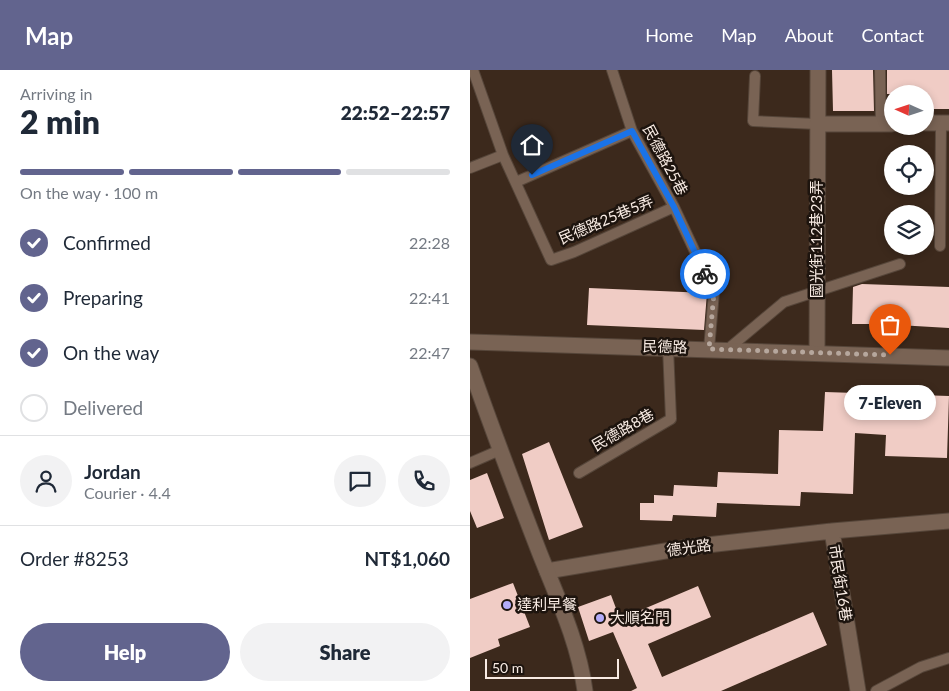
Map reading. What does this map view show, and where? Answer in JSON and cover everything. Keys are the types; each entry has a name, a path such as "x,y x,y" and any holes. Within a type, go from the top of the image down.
{"street":[{"name":"國光街112巷23弄","path":"817,353 818,70"},
{"path":"817,124 884,124"},
{"name":"民德路","path":"470,342 728,349 949,358"},
{"path":"471,373 567,621 582,672 585,691"},
{"name":"市民街16巷","path":"858,691 832,531 949,521"},
{"name":"德光路","path":"547,570 689,547 832,531"}],"lane":[{"path":"473,70 503,155 516,182 632,131"},
{"name":"民德路25巷","path":"612,70 632,131 674,207 714,292 709,349"},
{"path":"880,70 884,101"},
{"path":"755,76 753,121 817,124"},
{"path":"940,246 945,123"},
{"path":"470,168 503,155"},
{"name":"民德路25巷5弄","path":"516,182 551,260 574,252 674,207"},
{"path":"728,349 784,302 900,264"},
{"name":"民德路8巷","path":"579,473 671,419 668,347"},
{"path":"470,463 500,450"},
{"path":"876,691 921,667 949,658"}],"building":[{"path":"832,70 873,70 874,111 833,111"},
{"path":"887,70 949,70 949,109 934,109 934,85 887,85"},
{"path":"862,284 949,287 949,328 898,325 897,330 870,329 871,324 852,324 853,287"},
{"path":"589,288 707,293 704,330 587,325"},
{"path":"825,392 949,396 947,458 885,456 886,435 855,433 853,494 801,492 800,506 717,503 716,517 673,515 672,521 640,520 640,503 654,503 654,495 673,496 674,485 717,487 718,472 778,474 779,430 823,431"},
{"path":"549,442 583,527 549,540 522,454"},
{"path":"487,473 504,518 477,528 470,511 470,480"},
{"path":"513,583 530,627 498,639 500,646 470,658 470,599"},
{"path":"698,586 711,617 648,644 662,677 813,612 827,645 721,691 631,691 637,688 613,632 589,641 578,607 611,595 620,619"}],"way so far":[{"path":"705,274 714,292 709,349 890,355"}],"place":[{"name":"7-Eleven","path":"890,355"},
{"name":"達利早餐","path":"507,605"},
{"name":"大順名門","path":"600,618"}],"route":[{"path":"532,175 632,131 674,207 705,274"}]}
